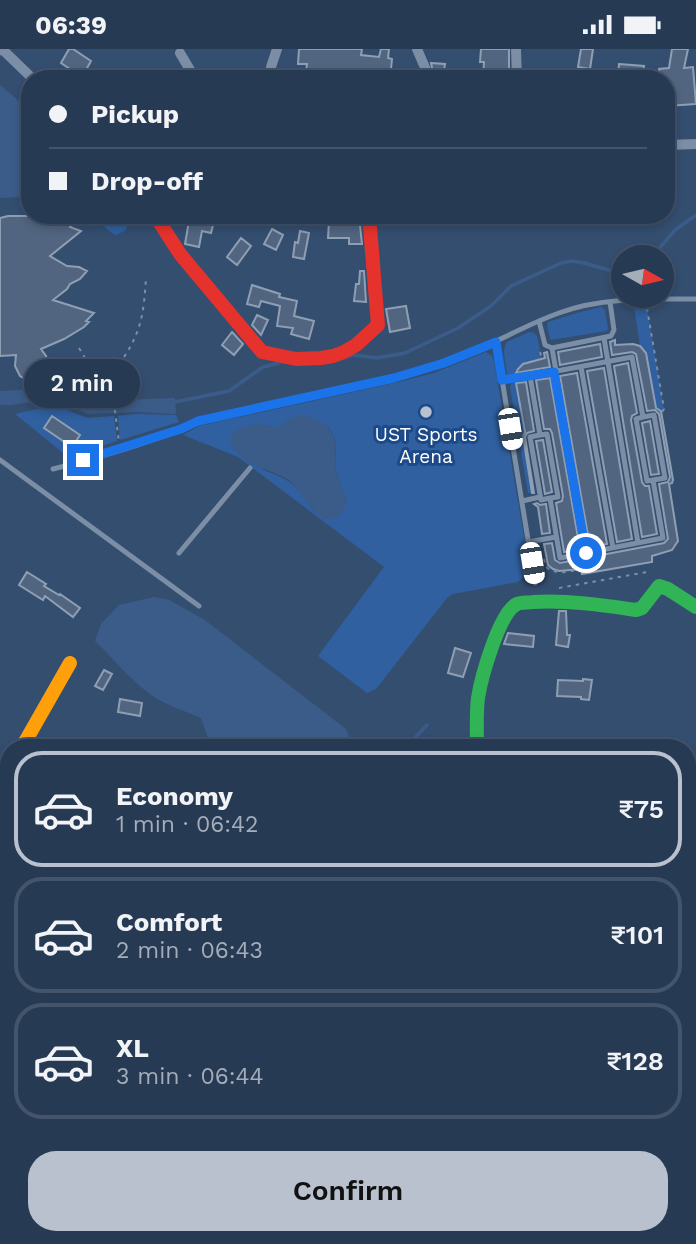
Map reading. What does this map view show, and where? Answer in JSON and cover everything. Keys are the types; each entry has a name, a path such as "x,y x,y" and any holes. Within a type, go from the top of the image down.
{"street":[{"path":"271,67 277,49"},
{"path":"417,49 426,70"},
{"path":"516,49 517,70"},
{"path":"0,50 24,70"},
{"path":"180,53 190,70"},
{"path":"675,145 696,144"},
{"path":"161,224 180,254 262,352 276,358 305,359 337,355 354,347 377,325 370,224"},
{"path":"477,739 481,685 499,629 511,607 549,601 580,602 636,610 642,608 659,586 696,607"},
{"path":"27,739 70,663"}],"lane":[{"path":"53,469 120,450 198,421 394,378 432,367 496,342 560,312 589,304 696,299"},
{"path":"539,321 545,345 552,348 604,338 611,336 614,330 610,302"},
{"path":"604,338 638,543"},
{"path":"496,342 535,583"},
{"path":"552,348 586,553"},
{"path":"502,380 632,358 643,417"},
{"path":"581,367 612,548"},
{"path":"530,376 540,435"},
{"path":"654,415 665,478 653,480 647,481 636,419 654,415"},
{"path":"522,501 558,497 547,434 530,437 540,497"},
{"path":"0,460 199,606"},
{"path":"179,553 250,468"},
{"path":"550,498 560,558 663,538 653,480"},
{"path":"528,542 556,537"}],"path":[{"path":"124,357 135,339 144,311 146,278"},
{"path":"647,309 664,409 662,413"},
{"path":"539,347 542,358"},
{"path":"79,348 90,366 111,380 120,450"},
{"path":"544,559 546,567 553,572 580,569"},
{"path":"549,590 647,572"}],"shaded area":[{"path":"0,85 21,102 21,197 0,198"},
{"path":"102,224 127,224 126,230 116,235"},
{"path":"601,307 605,310 607,331 550,340 548,322"},
{"path":"634,308 647,308 664,409 662,413 656,408 646,353 640,345"},
{"path":"529,332 537,336 542,360 526,363 516,375 510,376 507,374 505,346 507,342"},
{"path":"486,352 492,356 529,566 527,573 518,582 453,594 447,598 376,689 367,693 318,656 384,567 238,457 183,435 199,426 434,373","holes":["260,424 271,427 328,427 334,438 336,470 347,503 314,512 293,485 263,470"]},
{"path":"516,382 532,493 528,493 510,387"},
{"path":"56,388 95,401 175,398 176,414 88,414 46,400 0,405 0,391"},
{"path":"50,406 87,418 114,416 117,441 68,457 15,414","holes":["52,416 79,435 72,446 44,428"]},
{"path":"176,415 179,422 120,440 118,416"},
{"path":"303,416 324,424 334,440 336,471 347,503 340,516 335,518 322,518 292,483 247,461 234,450 230,441 235,431 246,426 281,426 292,417"},
{"path":"154,597 169,600 205,620 346,729 350,739 208,739 201,718 151,695 95,641 101,624 119,605"}],"building":[{"path":"69,49 91,61 86,70 72,70 61,63"},
{"path":"299,49 362,49 361,55 379,57 381,49 389,49 391,69 398,70 306,70 307,64 298,64"},
{"path":"481,49 509,49 509,70 484,70 484,62 480,62"},
{"path":"581,49 593,49 590,69 578,67"},
{"path":"672,49 688,49 684,68 693,67 696,104 675,105 675,70 659,70 669,68"},
{"path":"431,63 445,64 444,70 432,70"},
{"path":"619,64 644,66 644,70 618,70"},
{"path":"21,216 21,224 72,224 70,227 81,231 50,256 67,266 87,271 53,300 94,313 84,327 41,349 48,366 44,376 35,381 20,376 15,366 16,355 0,356 0,218"},
{"path":"188,224 213,225 211,233 202,231 199,247 185,244"},
{"path":"329,224 360,224 362,244 349,244 349,238 328,238"},
{"path":"272,229 283,235 276,250 264,244"},
{"path":"300,231 309,233 304,259 293,257"},
{"path":"241,238 251,246 237,265 227,257"},
{"path":"360,271 364,271 366,302 354,301"},
{"path":"252,285 280,294 279,297 297,301 294,316 314,321 309,339 291,334 293,328 277,326 280,306 261,301 259,307 247,304"},
{"path":"406,306 410,328 390,332 386,309"},
{"path":"257,315 268,320 261,335 252,325"},
{"path":"232,332 243,344 234,355 222,345"},
{"path":"615,340 615,345 633,344 640,346 646,353 656,408 661,411 673,480 669,484 678,541 672,550 652,556 652,562 582,574 581,569 559,571 548,565 544,544 552,543 555,560 560,563 664,543 668,539 659,484 668,482 670,477 659,414 655,410 647,411 636,354 632,352 612,355 610,342"},
{"path":"600,344 602,357 560,365 558,352"},
{"path":"547,352 550,367 516,373 523,364 545,358 544,353"},
{"path":"628,363 637,413 631,420 642,482 649,486 657,534 642,537 614,366"},
{"path":"604,368 632,539 617,542 587,371"},
{"path":"577,373 607,544 590,547 560,376"},
{"path":"550,378 580,549 564,552 556,503 562,501 563,496 552,433 550,429 544,429 536,380"},
{"path":"526,382 534,431 527,433 525,437 534,493 516,383"},
{"path":"52,416 80,435 72,447 44,428"},
{"path":"650,421 659,474 651,475 642,423"},
{"path":"543,440 552,492 545,494 536,441"},
{"path":"534,504 546,504 550,533 542,534 538,507"},
{"path":"27,572 80,608 73,617 45,596 43,600 19,585"},
{"path":"559,611 566,611 567,635 570,635 568,647 556,645"},
{"path":"508,633 534,636 533,647 504,644"},
{"path":"455,648 471,653 463,677 448,673"},
{"path":"104,670 112,674 103,690 95,686"},
{"path":"558,680 592,680 589,700 557,696"},
{"path":"120,699 142,703 140,716 118,712"}],"waterway":[{"path":"662,245 675,230 696,215"},
{"path":"349,356 377,358 405,353 458,328 491,306 511,286 561,263 572,261 611,271"},
{"path":"170,403 229,391 263,367 279,363"},
{"path":"414,739 427,725"}],"traffic: fast":[{"path":"477,739 477,704 483,676 504,619 517,604 572,602 636,610 642,608 659,586 696,607"}],"traffic: slow":[{"path":"27,739 70,663"}],"traffic: jam":[{"path":"161,224 180,254 262,352 296,359 321,358 344,352 378,325 370,224"}],"place":[{"name":"UST Sports Arena","path":"426,412"}],"route":[{"path":"83,460 120,450 198,421 394,378 444,363 496,342 502,380 554,372 586,553"}]}
